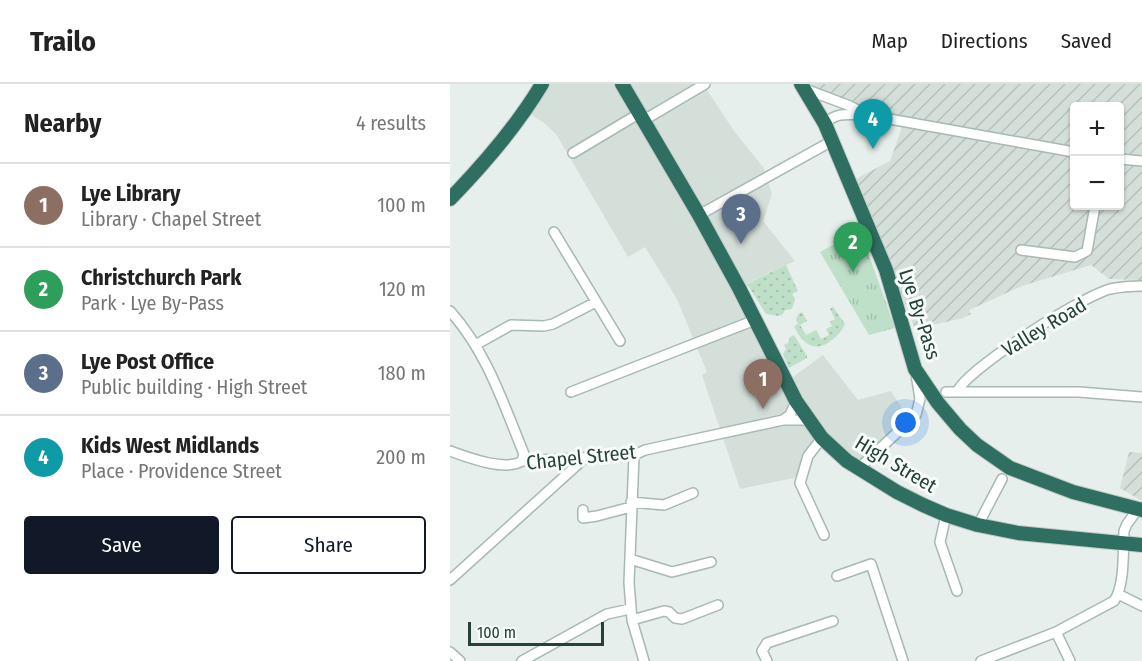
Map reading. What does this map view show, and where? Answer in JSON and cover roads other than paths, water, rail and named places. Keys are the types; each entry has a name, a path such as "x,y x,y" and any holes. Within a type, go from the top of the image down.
{"highway":[{"path":"452,191 525,111 542,84"},
{"name":"High Street","path":"622,84 699,216 796,401 822,438 858,469 897,492 946,515 978,525 1018,533 1142,545"},
{"name":"Lye By-Pass","path":"803,87 825,124 886,270 915,369 928,390 960,429 1010,468 1073,492 1140,510"}],"street":[{"path":"573,153 705,84"},
{"path":"803,87 867,115"},
{"path":"825,124 829,119 840,114 867,115 1070,151"},
{"path":"699,216 832,141"},
{"path":"1124,159 1142,161"},
{"path":"1021,250 1075,257 1087,250 1094,210"},
{"path":"554,231 620,341"},
{"name":"Valley Road","path":"958,390 963,381 988,361 1077,304 1109,290 1142,286"},
{"path":"477,344 511,325 553,324 596,302"},
{"path":"450,310 477,344 524,454 522,461"},
{"path":"571,392 755,320"},
{"path":"858,469 916,415 920,399 915,369"},
{"path":"946,392 958,390 1079,392 1142,397"},
{"path":"783,420 790,415 796,401"},
{"name":"Chapel Street","path":"450,451 495,464 634,455 645,450 783,420 808,420"},
{"path":"822,438 808,456 800,483 824,535"},
{"path":"634,455 630,609 644,661"},
{"path":"450,580 586,457"},
{"path":"978,525 1002,479"},
{"path":"583,510 583,518 597,516 631,505 663,505 693,492"},
{"path":"981,661 994,659 1056,632 1110,604 1118,594 1127,524 1140,510"},
{"path":"946,515 940,542 957,591"},
{"path":"630,559 672,572 711,561"},
{"path":"837,576 871,564 903,661"},
{"path":"1118,594 1139,600"},
{"path":"632,620 664,611 669,612 675,618 682,619 718,605"},
{"path":"522,661 607,614 630,609"},
{"path":"767,661 762,651 767,644 833,621"},
{"path":"1056,632 1070,661"},
{"path":"450,652 460,661"}],"place":[{"name":"Kids West Midlands","path":"873,149"},
{"name":"Lye Post Office","path":"741,244"},
{"name":"Christchurch Park","path":"853,272"},
{"name":"Lye Library","path":"763,409"}]}
